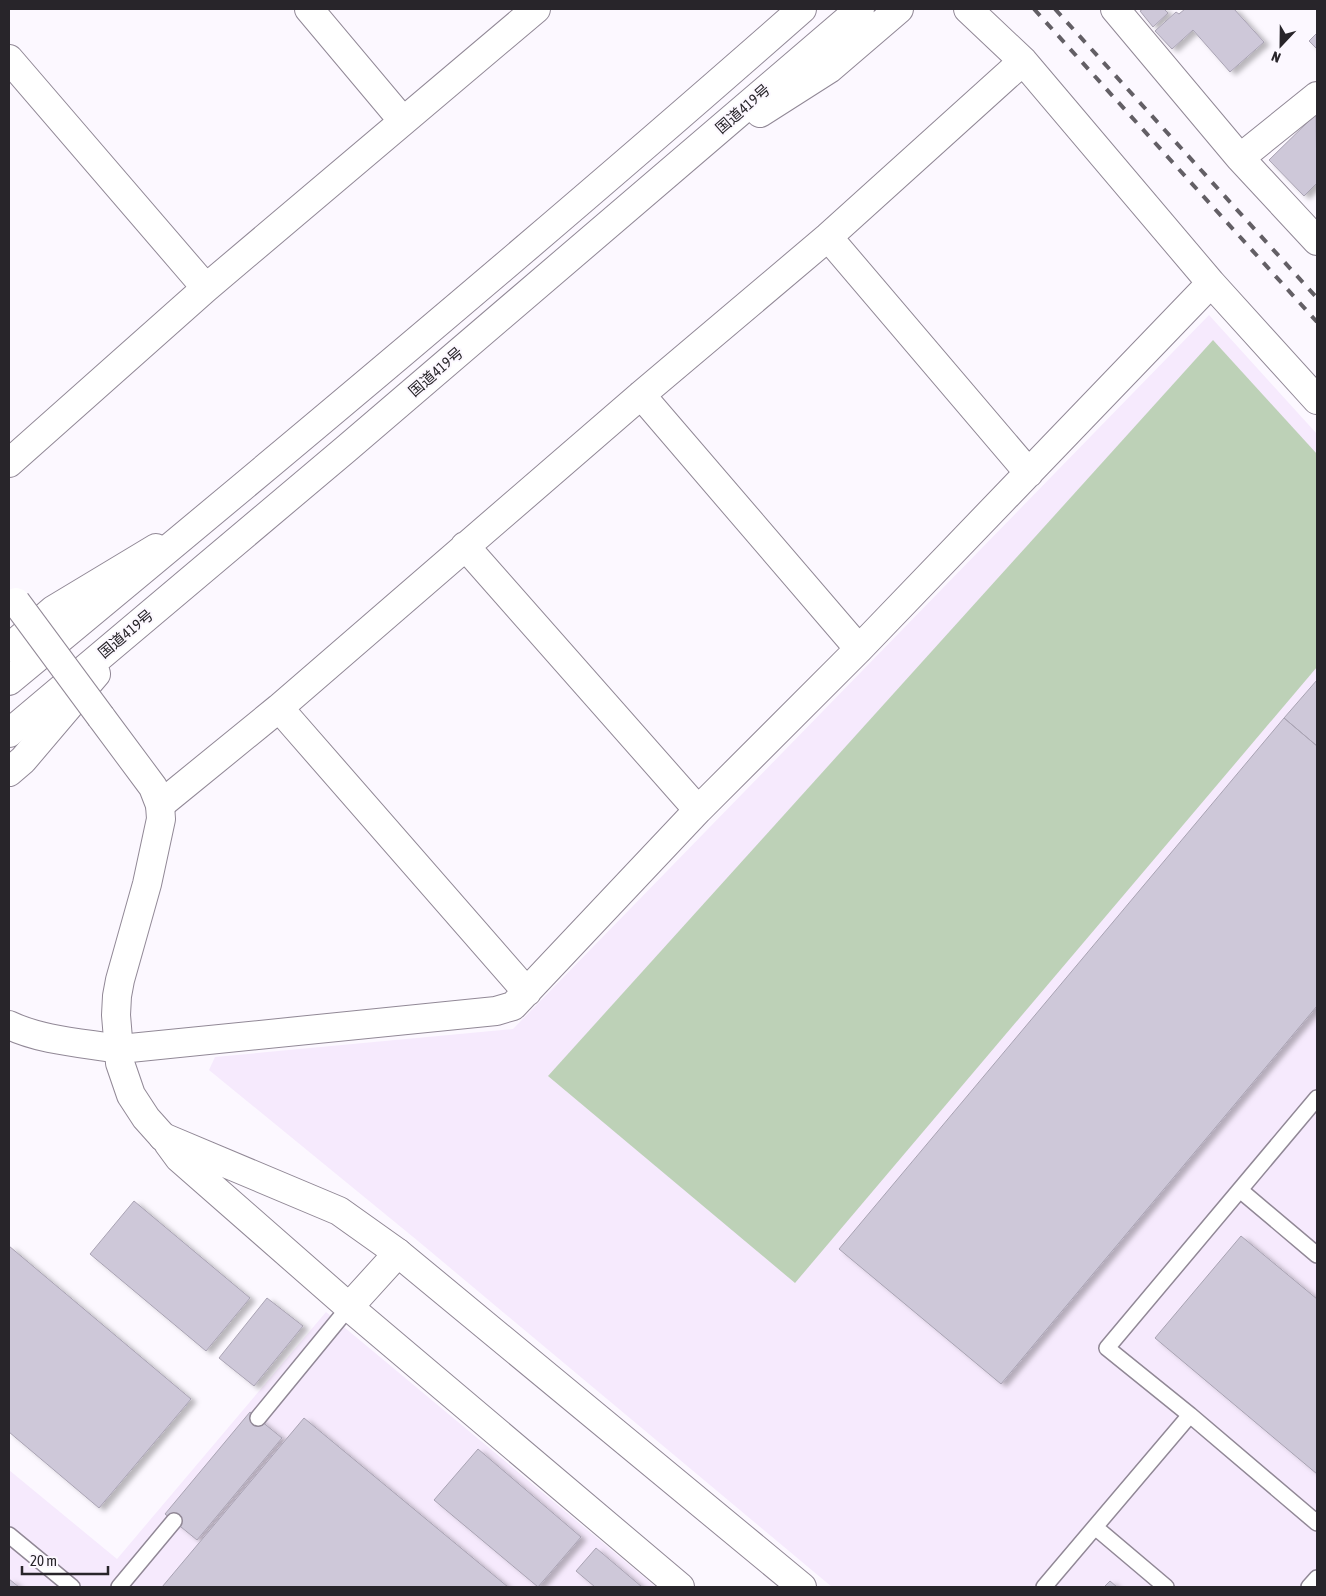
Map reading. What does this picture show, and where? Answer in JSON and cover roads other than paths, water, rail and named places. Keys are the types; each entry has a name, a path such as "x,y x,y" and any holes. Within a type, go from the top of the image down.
{"main road":[{"path":"309,9 403,121"},
{"path":"9,463 206,288 536,9"},
{"path":"654,139 774,9"},
{"path":"9,681 202,521 654,139 802,9"},
{"name":"国道419号","path":"9,733 860,9"},
{"path":"676,166 829,69 898,9"},
{"path":"1116,9 1240,158 1317,241"},
{"path":"970,11 1023,61 1212,283 1317,400"},
{"path":"9,59 206,288"},
{"path":"160,806 279,708 641,395 828,237 1023,61"},
{"path":"1240,158 1317,96"},
{"path":"828,237 1029,472"},
{"path":"9,1025 17,1029 58,1039 120,1049 496,1011 513,1006 698,810 859,649 1212,283"},
{"path":"641,395 859,649"},
{"path":"9,648 53,610 202,521"},
{"path":"465,546 698,810"},
{"path":"12,598 153,787 160,806 161,819 117,996 116,1014 120,1063 131,1095 146,1118 179,1158 348,1307 680,1587"},
{"path":"9,772 23,760 152,612"},
{"path":"279,708 527,992"},
{"path":"163,1137 339,1211 398,1252 802,1587"},
{"path":"348,1307 398,1252"}],"lane":[{"path":"1317,1098 1107,1348 1190,1415 1317,1523"},
{"path":"1240,1190 1317,1255"},
{"path":"258,1418 348,1307"},
{"path":"1044,1587 1190,1415"},
{"path":"120,1587 174,1521"},
{"path":"1095,1527 1166,1587"},
{"path":"9,1534 72,1587"},
{"path":"1309,1587 1317,1578"}],"railway":[{"path":"1034,9 1317,322"},
{"path":"1055,9 1317,298"}]}
